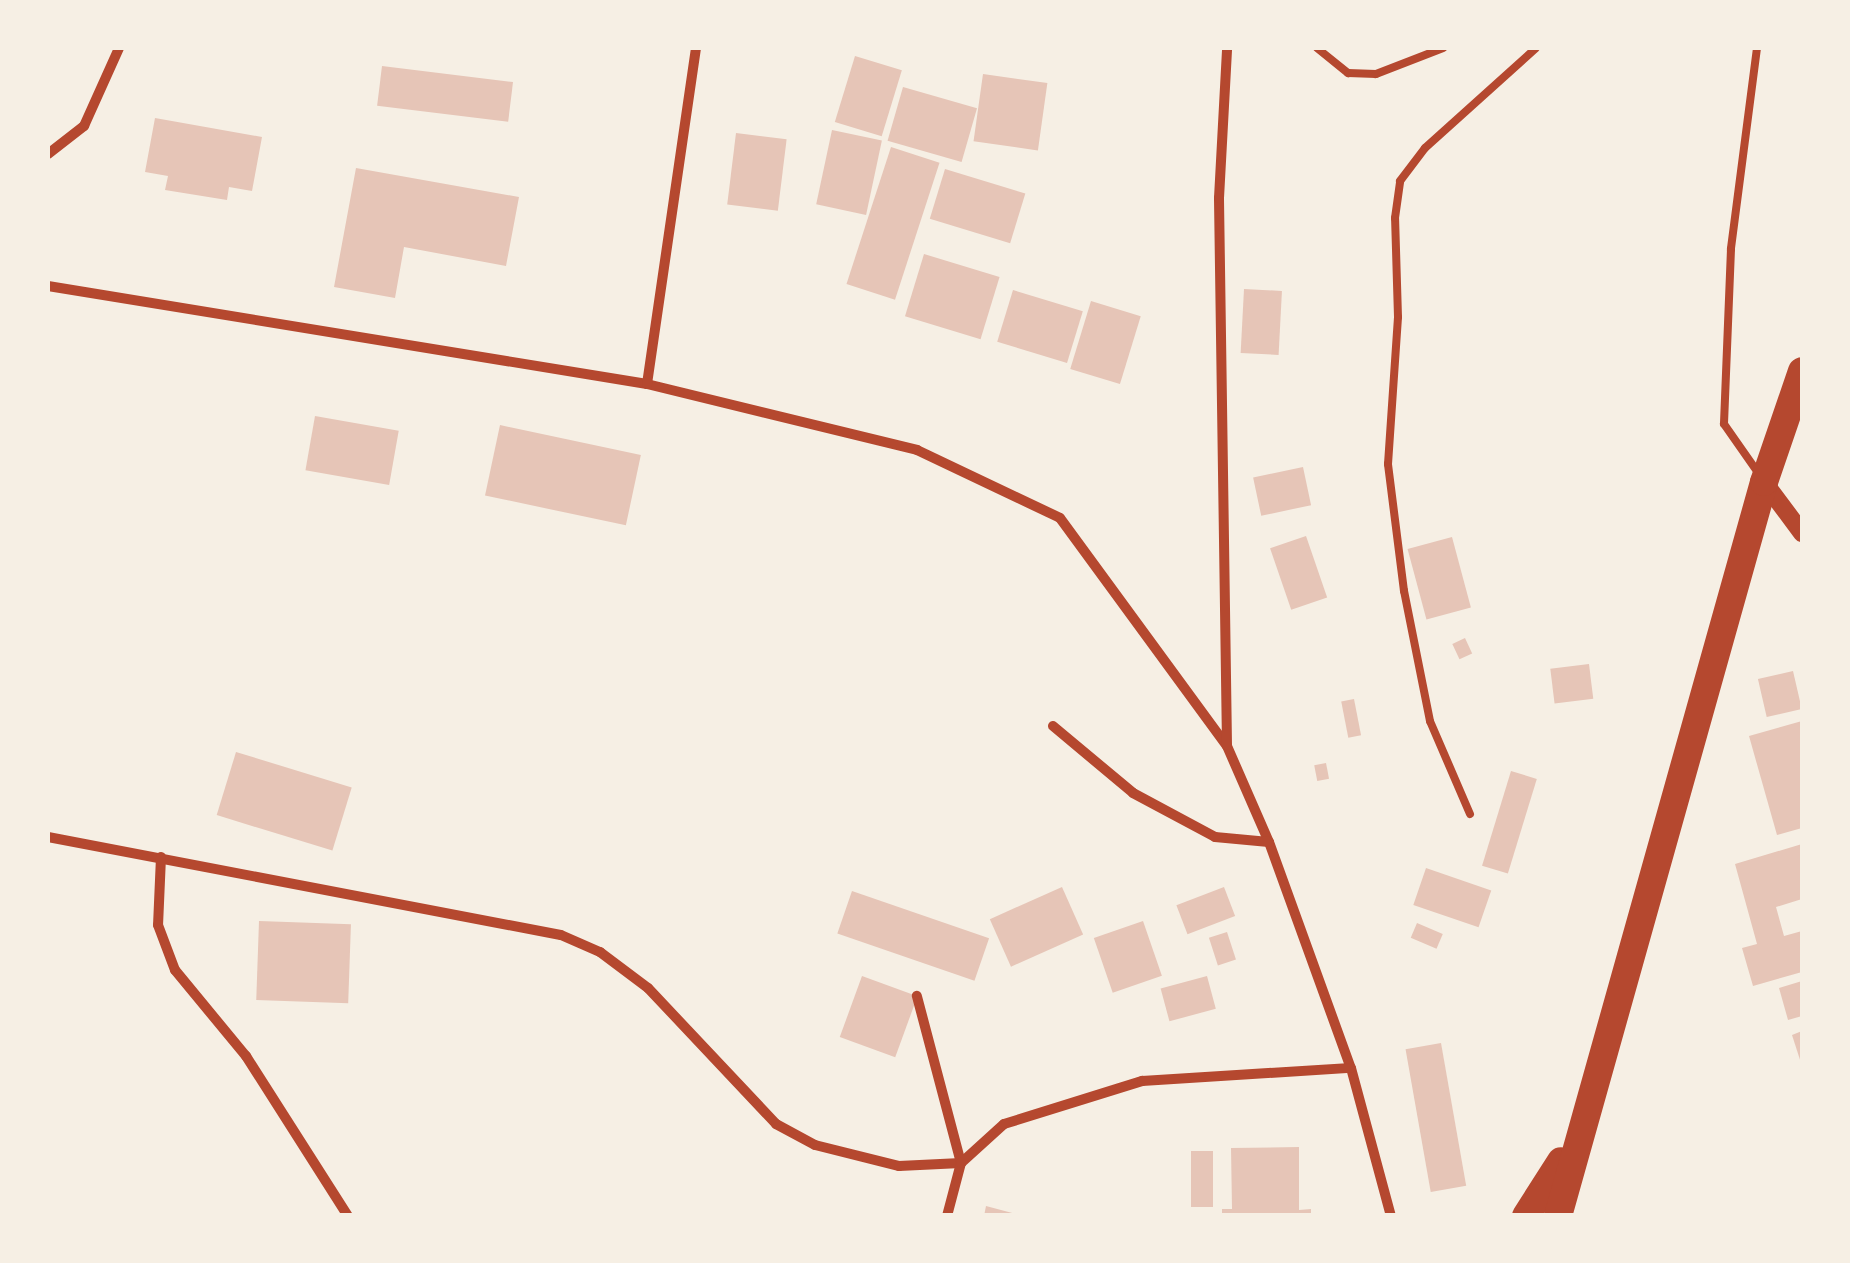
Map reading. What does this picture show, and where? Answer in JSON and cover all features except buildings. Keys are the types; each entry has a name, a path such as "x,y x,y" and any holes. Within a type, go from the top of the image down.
{"highway":[{"path":"1558,1216 1574,1138 1764,482 1802,371"},
{"path":"1526,1216 1574,1138"}],"street":[{"path":"48,154 84,126 119,48"},
{"path":"647,384 696,48"},
{"path":"1227,48 1219,198 1227,746"},
{"path":"48,286 647,384 917,450 1060,518 1227,746 1269,842 1351,1068 1391,1216"},
{"path":"1764,482 1802,533"},
{"path":"1053,726 1133,792 1215,837 1269,842"},
{"path":"48,837 561,935 600,952 648,988 776,1124 815,1144 899,1166 961,1163 1004,1124 1142,1081 1351,1068"},
{"path":"161,857 158,924 175,970 246,1056 348,1216"},
{"path":"916,996 961,1163 948,1216"}],"lane":[{"path":"1317,48 1348,72 1376,74 1443,48"},
{"path":"1470,814 1430,721 1404,591 1388,464 1398,317 1395,218 1400,182 1426,148 1536,48"},
{"path":"1757,48 1731,249 1724,424 1764,482"}]}
